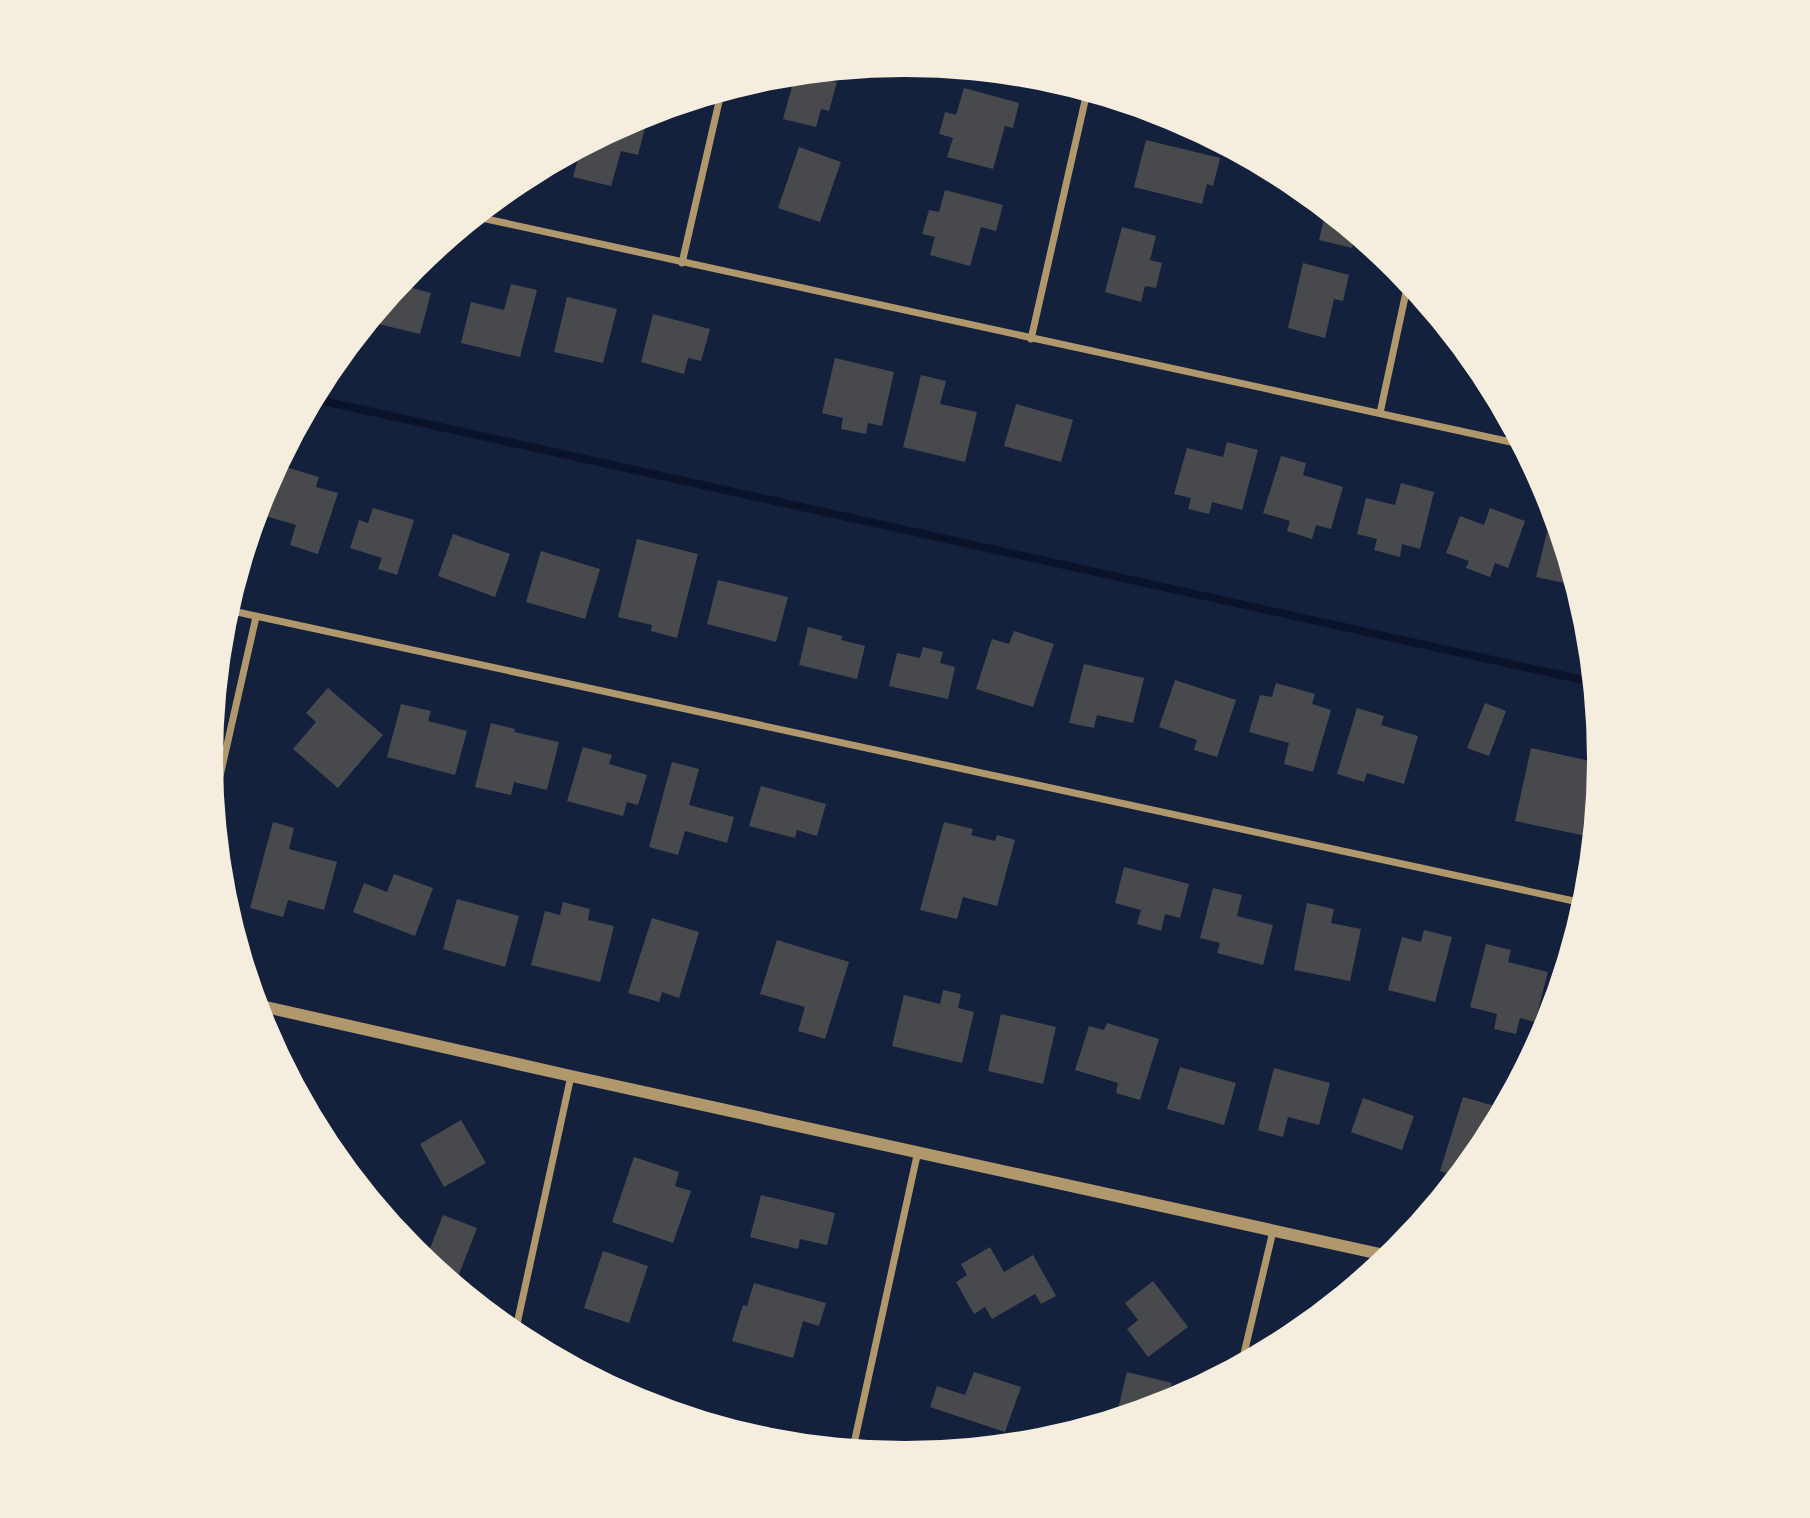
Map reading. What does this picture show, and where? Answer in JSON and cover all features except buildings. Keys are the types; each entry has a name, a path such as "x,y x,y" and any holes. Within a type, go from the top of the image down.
{"street":[{"path":"1031,339 1085,101"},
{"path":"682,262 719,103"},
{"path":"488,219 1509,441"},
{"path":"1380,412 1405,296"},
{"path":"239,613 1572,901"},
{"path":"223,762 256,617"},
{"path":"270,1007 1375,1253"},
{"path":"518,1320 571,1076"},
{"path":"855,1439 918,1151"},
{"path":"1245,1351 1273,1231"}],"waterway":[{"path":"325,401 1582,680"}]}
